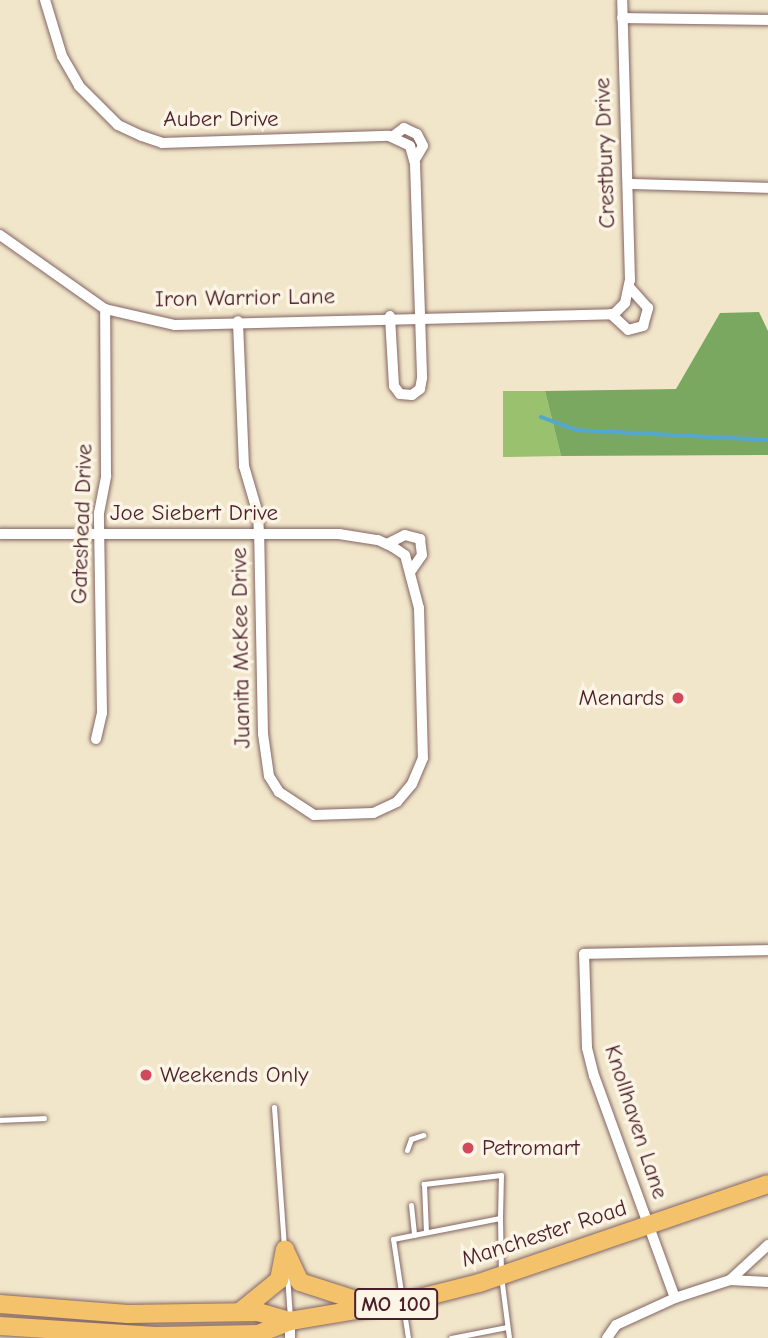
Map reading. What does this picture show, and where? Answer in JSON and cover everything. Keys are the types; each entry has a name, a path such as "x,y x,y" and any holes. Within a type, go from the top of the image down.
{"main road":[{"name":"Manchester Road","path":"5,1330 182,1337 258,1334 290,1329 404,1303 500,1276 768,1184"},
{"path":"285,1250 300,1282 382,1307"},
{"path":"236,1313 258,1301 279,1280 285,1250"},
{"name":"Manchester Road","path":"0,1304 128,1314 258,1312 290,1329"}],"street":[{"name":"Auber Drive","path":"45,0 60,52 79,86 118,125 142,136 162,143 391,137 410,146 414,161 419,316"},
{"name":"Crestbury Drive","path":"612,314 625,303 629,287 622,0"},
{"path":"622,18 768,20"},
{"path":"628,184 768,188"},
{"name":"Iron Warrior Lane","path":"2,239 105,309 175,325 390,316 612,314"},
{"path":"612,314 628,330 643,326 648,308 629,287"},
{"name":"Gateshead Drive","path":"96,739 102,713 100,534 106,475 105,309"},
{"path":"390,316 394,386 400,394 411,395 422,384 419,316"},
{"name":"Juanita McKee Drive","path":"239,321 244,466 259,534 264,759 279,792 314,815 373,813 397,802 419,772 423,758 419,608 405,555"},
{"name":"Joe Siebert Drive","path":"0,534 359,536 387,544 405,555"},
{"name":"Joe Siebert Drive","path":"387,544 405,535 420,539 422,555 411,571"},
{"name":"Knollhaven Lane","path":"675,1298 587,1048 584,954 768,950"},
{"path":"730,1280 768,1245"},
{"path":"607,1338 616,1325 675,1298 730,1280 768,1282"}],"lane":[{"path":"274,1107 290,1329"},
{"path":"0,1120 44,1118"},
{"path":"407,1150 411,1139 423,1135"},
{"path":"426,1232 424,1184 501,1175 500,1276 509,1338"},
{"path":"411,1205 414,1235"},
{"path":"408,1338 393,1239 500,1218"},
{"path":"451,1338 507,1326"}],"green space":[{"path":"759,312 768,331 768,455 561,456 545,391 676,389 720,313"},
{"path":"503,391 545,391 561,456 503,457"}],"waterway":[{"path":"541,417 576,430 768,440"}],"place":[{"name":"Menards","path":"678,698"},
{"name":"Weekends Only","path":"146,1075"},
{"name":"Petromart","path":"468,1148"}]}
